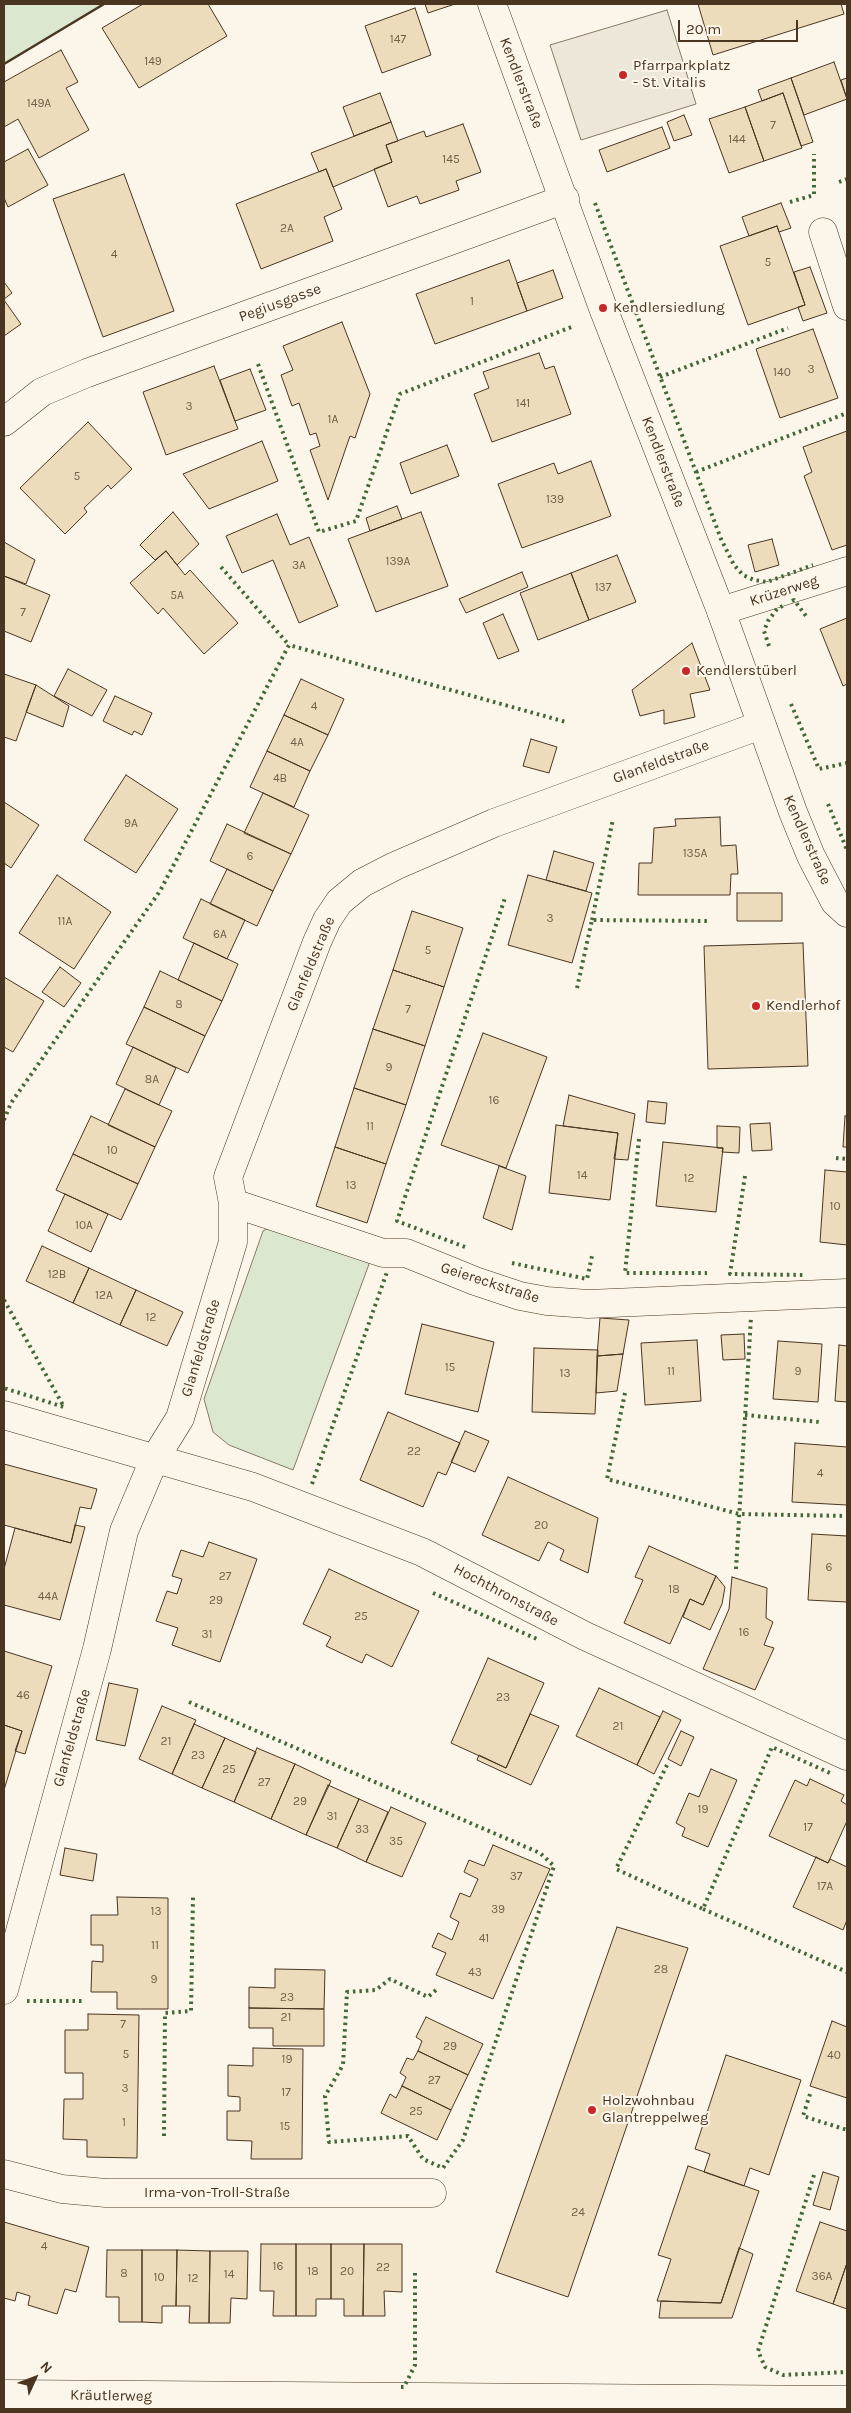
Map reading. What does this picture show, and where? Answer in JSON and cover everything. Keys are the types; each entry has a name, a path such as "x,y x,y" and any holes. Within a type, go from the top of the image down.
{"street":[{"name":"Kendlerstraße","path":"492,4 565,199 603,308 720,611 811,856 835,902 847,913"},
{"name":"Pegiusgasse","path":"4,422 42,392 87,373 565,199"},
{"path":"823,232 847,306"},
{"name":"Krüzerweg","path":"720,611 847,570"},
{"name":"Glanfeldstraße","path":"4,1990 98,1649 124,1531 154,1460 180,1418 233,1242 233,1202 228,1177 317,942 339,902 362,884 395,866 494,823 761,725"},
{"name":"Geiereckstraße","path":"233,1202 383,1253 406,1253 475,1281 520,1296 547,1301 588,1304 847,1293"},
{"path":"4,1415 154,1460"},
{"name":"Hochthronstraße","path":"154,1460 253,1487 429,1555 585,1636 847,1756"},
{"name":"Irma-von-Troll-Straße","path":"4,2174 62,2189 106,2193 432,2193"},
{"name":"Kräutlerweg","path":"4,2394 847,2400"}],"green space":[{"path":"4,4 104,4 4,64"},
{"path":"276,1224 372,1256 293,1470 229,1445 213,1432 204,1399 263,1231"}],"shaded area":[{"name":"Pfarrparkplatz - St. Vitalis","path":"667,10 696,104 581,140 550,45"}],"building":[{"path":"143,4 208,4 227,36 139,88 102,28"},
{"path":"425,4 455,4 428,13"},
{"path":"698,4 841,4 844,14 713,55"},
{"path":"415,8 431,55 382,73 365,26"},
{"path":"61,50 78,82 66,88 89,130 39,158 18,119 4,127 4,82"},
{"path":"834,62 847,99 804,115 791,78"},
{"path":"791,78 813,142 801,146 783,93 762,101 758,90"},
{"path":"847,78 847,99 841,80"},
{"path":"380,93 391,122 354,136 343,107"},
{"path":"783,93 802,148 764,161 745,107"},
{"path":"745,107 764,161 729,173 709,119"},
{"path":"684,115 692,135 674,141 667,122"},
{"path":"391,122 398,141 386,145 392,162 333,187 326,169 319,172 311,153"},
{"path":"463,124 481,172 456,181 459,190 420,204 417,196 388,207 374,169 392,162 386,145 424,131 426,137"},
{"path":"662,127 670,148 607,172 599,150"},
{"path":"28,149 48,185 8,207 4,198 4,162"},
{"path":"326,169 342,209 324,217 333,241 261,269 236,204"},
{"path":"124,174 174,311 103,337 53,199"},
{"path":"781,203 791,228 779,232 777,226 749,236 742,217"},
{"path":"777,226 805,305 748,325 720,246"},
{"path":"509,260 527,311 435,344 416,294"},
{"path":"810,267 827,313 803,321 798,307 805,305 794,272"},
{"path":"553,270 563,298 527,311 517,283"},
{"path":"4,282 12,293 4,299"},
{"path":"4,300 21,324 4,336"},
{"path":"342,322 370,394 355,438 350,436 328,500 310,450 320,446 316,433 310,435 299,403 292,406 281,375 293,370 283,346"},
{"path":"813,329 838,398 780,418 756,349"},
{"path":"539,353 545,369 554,366 571,414 492,442 474,394 489,388 483,372"},
{"path":"214,366 238,429 166,455 143,392"},
{"path":"250,369 266,410 235,421 220,380"},
{"path":"88,422 132,469 111,489 108,485 84,508 87,512 65,534 20,488"},
{"path":"847,431 847,545 832,550 804,476 812,472 803,447"},
{"path":"262,441 278,481 209,509 183,474"},
{"path":"447,445 459,476 411,494 400,463"},
{"path":"591,461 611,516 522,548 498,484 554,463 558,474"},
{"path":"397,506 402,519 370,531 366,518"},
{"path":"173,512 199,544 177,565 166,551 155,560 140,545"},
{"path":"421,512 448,586 376,612 348,539"},
{"path":"277,514 290,545 309,537 338,606 299,623 273,560 242,573 226,536"},
{"path":"772,539 779,565 755,572 748,545"},
{"path":"4,542 35,560 26,584 4,576"},
{"path":"166,551 185,575 190,570 238,623 204,654 163,608 158,614 130,583"},
{"path":"617,555 636,602 589,620 571,573"},
{"path":"522,572 528,587 466,613 459,599"},
{"path":"571,573 589,620 538,640 520,593"},
{"path":"4,576 50,595 31,642 4,631"},
{"path":"503,614 519,651 498,659 483,623"},
{"path":"847,618 847,684 843,686 820,629"},
{"path":"692,643 710,690 690,694 695,717 664,724 664,710 640,716 632,690"},
{"path":"68,669 107,690 92,716 54,696"},
{"path":"4,674 36,685 16,741 4,737"},
{"path":"301,679 344,699 328,735 284,715"},
{"path":"36,685 69,706 63,727 26,712"},
{"path":"115,696 152,713 142,735 134,731 132,735 103,721"},
{"path":"284,715 328,735 310,771 267,751"},
{"path":"531,739 557,747 549,773 523,766"},
{"path":"267,751 310,771 294,807 250,787"},
{"path":"126,775 178,809 136,873 84,840"},
{"path":"263,793 309,815 291,854 244,833"},
{"path":"4,802 39,825 11,868 4,863"},
{"path":"720,817 721,846 736,845 738,874 731,874 730,895 638,895 639,863 652,863 654,828 676,826 675,819"},
{"path":"227,824 291,854 273,891 210,861"},
{"path":"554,851 594,863 586,891 546,880"},
{"path":"227,869 273,891 257,926 210,904"},
{"path":"57,875 111,912 74,969 19,933"},
{"path":"528,875 592,893 572,963 508,945"},
{"path":"737,893 782,893 782,921 737,921"},
{"path":"201,899 245,920 227,959 183,938"},
{"path":"412,911 463,928 444,987 393,970"},
{"path":"194,943 238,964 222,1001 178,980"},
{"name":"Kendlerhof","path":"803,943 808,1066 708,1069 704,946"},
{"path":"60,967 81,983 64,1007 42,992"},
{"path":"393,970 444,987 425,1046 373,1029"},
{"path":"160,971 222,1001 205,1036 144,1007"},
{"path":"4,977 44,1001 13,1052 4,1047"},
{"path":"144,1007 205,1036 188,1073 126,1044"},
{"path":"373,1029 425,1046 406,1105 354,1088"},
{"path":"483,1033 547,1057 506,1168 441,1145"},
{"path":"133,1047 176,1068 159,1105 116,1084"},
{"path":"354,1088 406,1105 386,1164 335,1147"},
{"path":"125,1089 172,1111 155,1147 108,1125"},
{"path":"569,1095 635,1114 628,1160 614,1159 618,1133 563,1126"},
{"path":"648,1101 667,1103 665,1124 646,1122"},
{"path":"91,1116 155,1147 138,1184 73,1154"},
{"path":"845,1116 847,1116 847,1147 843,1147"},
{"path":"770,1123 772,1150 752,1151 750,1124"},
{"path":"556,1125 618,1133 610,1200 549,1193"},
{"path":"717,1126 740,1127 739,1153 722,1152 723,1148 717,1148"},
{"path":"663,1142 723,1148 716,1212 656,1206"},
{"path":"335,1147 386,1164 367,1223 316,1206"},
{"path":"73,1154 138,1184 121,1220 56,1190"},
{"path":"499,1166 526,1176 512,1230 483,1218"},
{"path":"825,1170 847,1172 847,1245 820,1242"},
{"path":"65,1194 108,1214 91,1252 48,1231"},
{"path":"42,1246 89,1268 73,1303 26,1281"},
{"path":"89,1268 136,1290 120,1325 73,1303"},
{"path":"136,1290 183,1312 167,1346 120,1325"},
{"path":"600,1318 629,1320 623,1354 597,1356"},
{"path":"422,1324 494,1342 478,1412 405,1394"},
{"path":"744,1334 745,1359 723,1360 721,1335"},
{"path":"697,1340 701,1401 645,1405 641,1343"},
{"path":"778,1341 822,1344 818,1402 773,1399"},
{"path":"839,1345 847,1346 847,1402 835,1401"},
{"path":"534,1348 598,1350 595,1414 532,1412"},
{"path":"623,1354 617,1391 596,1393 597,1356"},
{"path":"388,1412 460,1443 446,1475 438,1472 423,1507 360,1480"},
{"path":"465,1431 489,1441 475,1472 451,1462"},
{"path":"795,1443 847,1447 847,1505 792,1502"},
{"path":"4,1464 97,1489 91,1509 80,1507 71,1543 4,1525"},
{"path":"508,1477 598,1518 588,1573 560,1560 564,1550 548,1542 539,1561 482,1535"},
{"path":"75,1525 85,1527 60,1620 4,1605 4,1569 15,1528 71,1543"},
{"path":"812,1534 847,1536 847,1602 808,1600"},
{"path":"209,1542 257,1559 220,1662 172,1645 178,1628 156,1621 167,1591 177,1594 182,1579 172,1576 181,1550 203,1557"},
{"path":"649,1546 716,1576 703,1605 690,1599 670,1644 624,1623 643,1580 635,1577"},
{"path":"329,1569 419,1611 392,1667 366,1654 362,1663 326,1646 331,1637 303,1624"},
{"path":"716,1576 725,1587 722,1604 710,1630 683,1617 690,1599 703,1605"},
{"path":"732,1577 767,1588 766,1618 773,1622 764,1645 774,1648 755,1690 703,1669 729,1609"},
{"path":"4,1651 52,1666 25,1754 15,1751 22,1731 4,1725"},
{"path":"488,1658 544,1683 506,1768 451,1743"},
{"path":"109,1683 138,1689 125,1746 96,1740"},
{"path":"599,1688 660,1717 637,1765 576,1736"},
{"path":"162,1706 196,1720 172,1774 139,1759"},
{"path":"663,1711 681,1720 654,1774 637,1765"},
{"path":"530,1714 559,1726 531,1785 477,1760 479,1755 506,1768"},
{"path":"194,1724 225,1738 202,1788 172,1774"},
{"path":"4,1725 22,1731 4,1790"},
{"path":"681,1731 694,1737 681,1766 668,1759"},
{"path":"225,1738 256,1752 234,1802 202,1788"},
{"path":"257,1748 295,1764 271,1819 234,1802"},
{"path":"295,1764 331,1781 306,1835 271,1819"},
{"path":"711,1769 737,1780 708,1847 682,1836 685,1828 676,1823 689,1793 699,1797"},
{"path":"810,1779 844,1795 841,1801 847,1805 847,1821 828,1863 769,1836 795,1780 807,1786"},
{"path":"328,1785 359,1799 337,1848 306,1835"},
{"path":"359,1799 388,1812 366,1862 337,1848"},
{"path":"391,1807 426,1823 402,1877 366,1862"},
{"path":"493,1845 550,1869 493,1999 436,1975 446,1953 432,1947 438,1933 452,1940 459,1922 450,1917 460,1893 470,1897 478,1879 464,1872 469,1860 484,1866"},
{"path":"65,1848 97,1854 93,1881 60,1875"},
{"path":"816,1857 828,1863 830,1859 847,1867 847,1920 843,1930 793,1907"},
{"path":"117,1897 168,1898 168,2009 117,2009 117,1992 91,1992 92,1961 103,1962 103,1945 91,1945 91,1915 118,1915"},
{"name":"Holzwohnbau Glantreppelweg","path":"617,1927 688,1948 568,2297 496,2272"},
{"path":"275,1969 325,1970 324,2009 249,2008 249,1987 275,1988"},
{"path":"249,2008 324,2009 324,2046 273,2046 273,2028 249,2028"},
{"path":"88,2014 139,2015 137,2158 87,2157 87,2140 63,2139 64,2099 83,2099 83,2073 65,2073 65,2030 88,2030"},
{"path":"426,2017 483,2044 468,2075 418,2051 422,2041 416,2037"},
{"path":"832,2021 847,2027 847,2098 810,2086"},
{"path":"253,2048 303,2049 302,2159 251,2159 252,2141 227,2140 227,2111 240,2111 240,2097 228,2096 228,2065 253,2066"},
{"path":"418,2051 468,2075 451,2110 402,2086 406,2077 400,2073 407,2058 413,2060"},
{"path":"726,2055 801,2080 769,2175 750,2168 744,2186 704,2172 710,2154 695,2149"},
{"path":"402,2086 451,2110 437,2140 381,2113 390,2094 396,2098"},
{"path":"688,2166 759,2191 721,2303 657,2301 671,2259 658,2255"},
{"path":"823,2172 839,2177 830,2210 813,2205"},
{"path":"4,2222 89,2247 76,2292 65,2289 57,2314 28,2305 30,2296 17,2292 15,2301 4,2298"},
{"path":"820,2222 847,2231 847,2263 833,2304 796,2291"},
{"path":"261,2244 296,2244 296,2316 273,2316 274,2291 260,2291"},
{"path":"296,2244 331,2244 331,2299 316,2299 316,2316 296,2316"},
{"path":"331,2244 364,2244 363,2316 344,2316 344,2299 331,2299"},
{"path":"364,2244 402,2244 402,2292 384,2291 385,2316 363,2316"},
{"path":"739,2248 753,2254 732,2318 659,2318 661,2301 721,2303"},
{"path":"107,2250 142,2250 142,2322 119,2322 119,2297 106,2297"},
{"path":"142,2250 177,2250 176,2306 162,2306 162,2323 142,2322"},
{"path":"177,2250 210,2251 209,2323 189,2323 190,2306 176,2306"},
{"path":"210,2251 248,2251 247,2299 231,2298 230,2323 209,2323"},
{"path":"847,2263 847,2309 833,2304"}],"hedge":[{"path":"790,202 814,195 814,154"},
{"path":"839,182 847,179"},
{"path":"595,203 721,539 734,565 743,575 754,580 767,582 813,565"},
{"path":"258,364 319,532 356,521 400,394 574,326"},
{"path":"660,377 788,328"},
{"path":"696,472 847,413"},
{"path":"221,567 289,645"},
{"path":"792,601 794,600 806,616"},
{"path":"769,646 764,631 768,621 777,609 786,604"},
{"path":"4,1120 11,1103 160,891 289,645 566,722"},
{"path":"791,704 819,769 847,763"},
{"path":"828,804 847,850"},
{"path":"592,920 613,819"},
{"path":"465,1247 397,1221 505,898"},
{"path":"577,988 592,920 710,921"},
{"path":"639,1139 625,1273 707,1273"},
{"path":"836,1158 847,1159"},
{"path":"745,1176 730,1274 803,1275"},
{"path":"512,1263 587,1279 592,1256"},
{"path":"312,1484 387,1272"},
{"path":"4,1300 64,1407 4,1388"},
{"path":"736,1569 751,1317"},
{"path":"625,1393 607,1479 739,1514 847,1516"},
{"path":"745,1415 820,1422"},
{"path":"433,1593 537,1639"},
{"path":"189,1702 540,1853 554,1866 463,2140 443,2168 423,2159 408,2136 329,2142 325,2096 343,2065 347,1992 376,1990 390,1979 428,1997 436,1990"},
{"path":"667,1765 616,1869 703,1909 772,1747 830,1773"},
{"path":"164,2136 165,2013 191,2011 193,1896"},
{"path":"703,1909 847,1972"},
{"path":"27,2001 85,2001"},
{"path":"810,2094 803,2116 847,2130"},
{"path":"814,2175 758,2351 765,2367 783,2375 847,2372"},
{"path":"401,2387 404,2387 415,2365 415,2269"}],"wall":[{"path":"4,64 104,4"}],"place":[{"name":"Pfarrparkplatz - St. Vitalis","path":"623,75"},
{"name":"Kendlersiedlung","path":"603,308"},
{"name":"Kendlerstüberl","path":"686,671"},
{"name":"Kendlerhof","path":"756,1006"},
{"name":"Holzwohnbau Glantreppelweg","path":"592,2110"}]}
